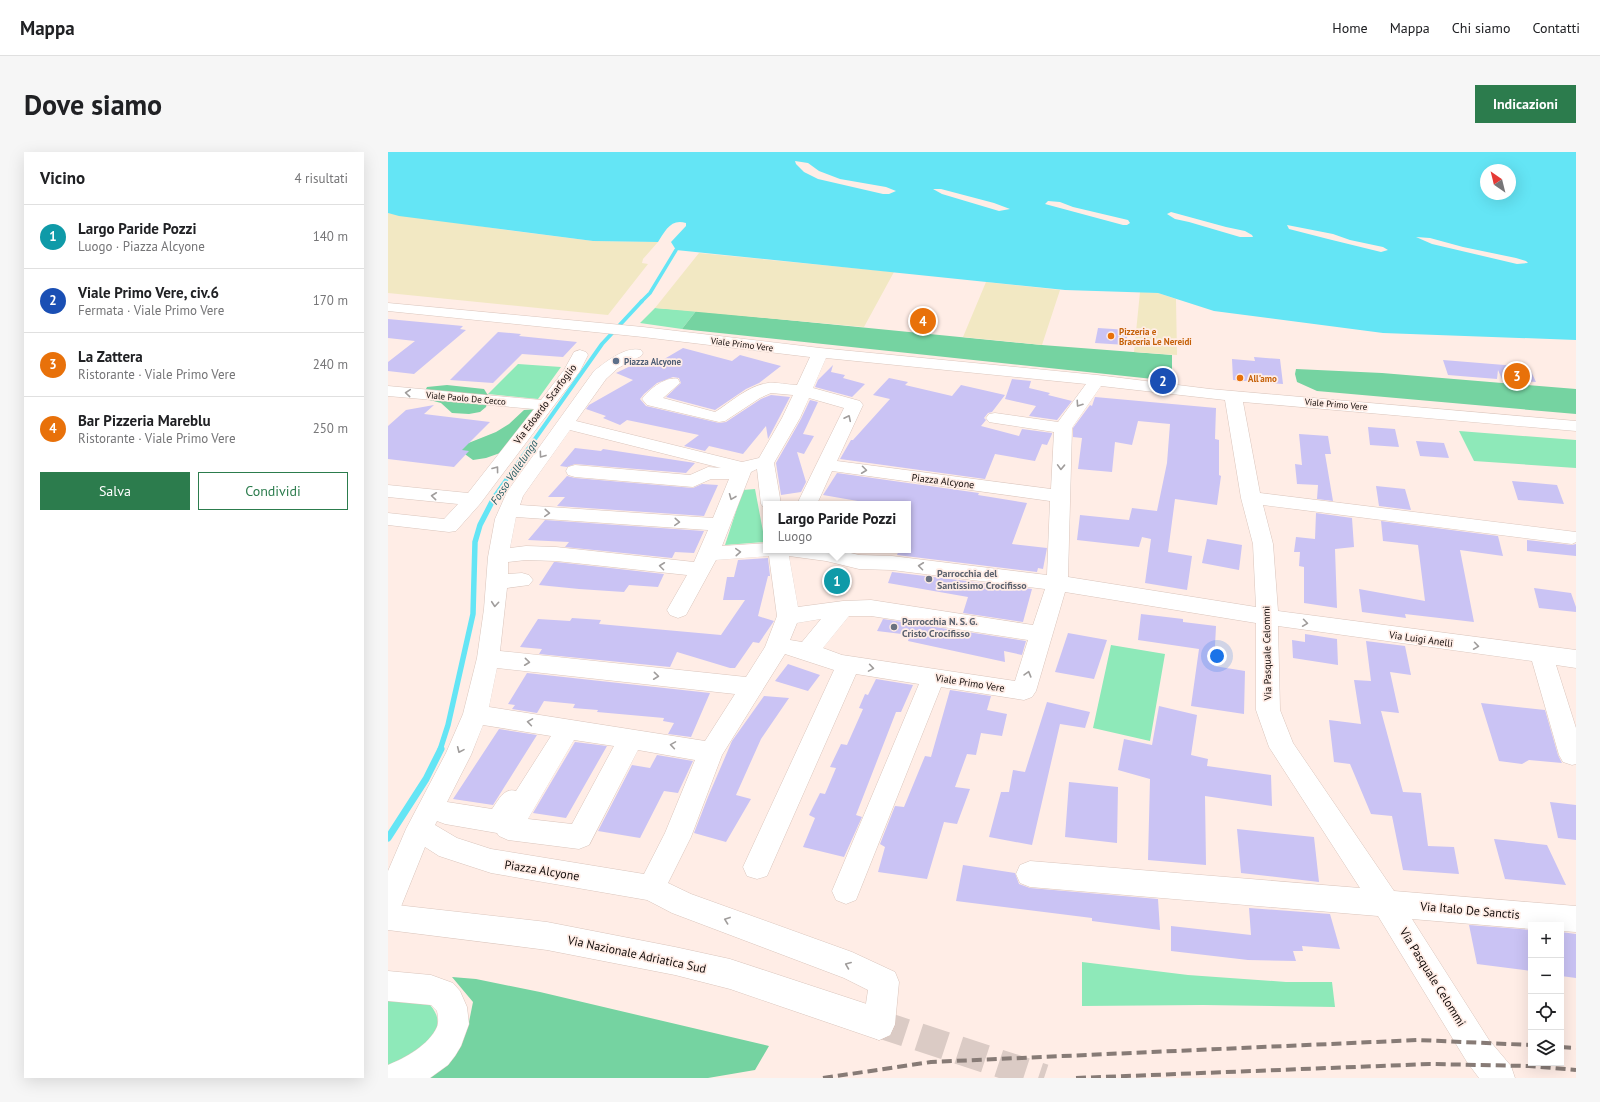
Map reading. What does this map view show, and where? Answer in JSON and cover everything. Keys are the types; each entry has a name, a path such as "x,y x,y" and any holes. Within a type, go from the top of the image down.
{"street":[{"name":"Viale Primo Vere","path":"388,307 644,332 820,353 1097,380 1233,396 1576,426"},
{"path":"395,914 420,829 458,755 475,714 488,658 498,557 508,510 514,496 524,481 600,375 612,365 635,353"},
{"path":"771,501 765,464 791,418 820,353"},
{"name":"Via Edoardo Scarfoglio","path":"473,500 544,405 572,371 580,355"},
{"path":"1057,583 1063,428 1097,380"},
{"path":"672,383 651,399 653,401 715,417 719,417 766,388 804,391 854,405 808,501"},
{"name":"Viale Paolo De Cecco","path":"388,391 544,405"},
{"name":"Via Pasquale Celommi","path":"1233,396 1252,498 1263,544 1267,617 1268,710 1282,747 1387,904 1483,1064 1499,1078"},
{"path":"995,418 1063,428"},
{"path":"565,424 718,461 742,472"},
{"path":"678,610 705,562 742,472 753,464 765,464"},
{"name":"Piazza Alcyone","path":"826,465 1060,496"},
{"path":"575,471 693,481 708,473 742,472"},
{"path":"388,491 473,500"},
{"path":"1252,498 1572,537"},
{"path":"388,519 449,526 473,500"},
{"path":"508,510 721,524"},
{"path":"498,557 526,553 705,562 763,551"},
{"path":"650,888 677,837 711,752 776,649 788,616 778,553"},
{"path":"818,553 859,562 892,563 1057,583 1267,617"},
{"path":"496,582 522,580"},
{"name":"Viale Primo Vere","path":"807,651 840,664 1024,691 1040,634 1057,583"},
{"path":"788,616 843,608 871,608 1040,634"},
{"path":"776,649 795,647 807,651 843,608"},
{"name":"Via Luigi Anelli","path":"1267,617 1576,660"},
{"path":"1542,656 1572,755"},
{"path":"488,658 751,687"},
{"path":"757,867 848,665"},
{"path":"846,891 933,678"},
{"path":"475,714 711,752"},
{"path":"563,728 508,828 579,837 631,739"},
{"path":"445,813 499,822 563,728"},
{"name":"Piazza Alcyone","path":"420,829 449,848 490,861 650,888 682,904 852,967 884,982 879,1024"},
{"path":"1030,874 1387,904"},
{"name":"Via Italo De Sanctis","path":"1387,904 1576,920"},
{"name":"Via Nazionale Adriatica Sud","path":"395,914 547,936 675,961 730,974 879,1024"},
{"path":"388,986 439,992 449,1000 453,1015 450,1032 442,1047 423,1065 397,1078"}],"green space":[{"path":"655,308 696,311 682,329 640,323"},
{"path":"696,311 1042,345 1172,355 1172,381 682,329"},
{"path":"518,364 561,367 538,399 488,394"},
{"path":"1296,369 1382,373 1576,389 1576,414 1317,391 1297,382 1295,374"},
{"path":"447,385 484,389 489,397 486,407 480,412 469,414 452,413 441,403 426,399 424,393 427,387"},
{"path":"539,409 500,453 486,458 473,460 462,452 461,446 496,432 509,424 524,410"},
{"path":"1459,431 1576,440 1576,468 1474,461"},
{"path":"755,489 763,531 763,542 725,545 743,490"},
{"path":"1111,645 1165,654 1150,741 1093,728"},
{"path":"1082,962 1188,975 1286,982 1332,982 1335,1007 1203,1005 1082,1006"},
{"path":"452,977 476,979 540,992 769,1046 755,1070 708,1078 427,1078 468,1027 473,1002"},
{"path":"388,1000 430,1005 437,1016 437,1025 434,1035 427,1043 388,1068"}],"sand":[{"path":"388,213 593,241 658,242 643,259 642,263 648,264 608,315 388,293"},
{"path":"699,253 894,272 864,327 655,308"},
{"path":"986,282 1060,290 1042,345 963,337"},
{"path":"1140,292 1158,293 1176,299 1177,355 1134,352"}],"water":[{"path":"388,152 1576,152 1576,340 1383,333 1214,311 1158,293 1065,290 676,250 671,242 686,226 686,223 681,222 676,222 669,226 658,242 593,241 399,216 388,213"}],"pier":[{"path":"795,161 808,163 819,171 840,179 886,187 896,191 889,194 883,194 818,179 804,172"},
{"path":"933,189 941,189 994,203 1010,209 999,211 942,194"},
{"path":"1048,201 1060,202 1073,207 1128,220 1130,223 1123,225 1045,204"},
{"path":"1171,212 1245,231 1253,237 1240,237 1175,219 1167,214"},
{"path":"1287,225 1333,234 1350,240 1383,247 1388,250 1381,252 1328,239 1289,229"},
{"path":"1416,237 1430,238 1463,247 1516,258 1528,263 1517,264 1432,244"}],"building":[{"path":"388,319 463,326 460,329 466,330 414,374 388,371 388,362 415,341 388,338"},
{"path":"1098,328 1128,330 1126,345 1095,343"},
{"path":"498,332 521,334 519,336 577,342 563,357 522,354 493,383 450,380"},
{"path":"683,348 732,361 740,355 781,366 759,383 746,389 715,410 666,397 681,383 679,378 673,377 657,383 644,394 640,399 646,406 719,423 726,422 761,399 771,395 790,397 768,439 766,426 743,454 709,446 705,451 684,446 699,435 627,420 620,425 603,418 606,416 586,409 589,405 633,380 616,373 643,360 654,365"},
{"path":"1254,357 1280,359 1283,384 1233,380 1232,359 1255,361"},
{"path":"1443,360 1529,367 1536,382 1502,379 1498,370 1497,379 1448,375"},
{"path":"833,365 831,372 845,375 843,378 865,384 852,397 815,387 818,380"},
{"path":"889,378 908,382 905,385 952,396 961,385 1005,395 992,412 988,413 984,418 986,420 981,426 1019,436 1022,429 1052,434 1047,445 1042,444 1035,461 995,454 985,479 840,459 851,440 853,440 890,399 873,395"},
{"path":"1012,379 1031,381 1029,388 1050,393 1048,395 1072,401 1057,420 1029,416 1036,406 1005,399"},
{"path":"1095,397 1216,408 1215,439 1219,440 1219,475 1221,476 1217,505 1175,499 1168,552 1192,556 1187,590 1145,583 1151,539 1142,537 1139,547 1077,540 1080,515 1129,520 1132,508 1157,511 1167,463 1170,424 1138,421 1132,445 1115,442 1112,472 1078,469 1082,438 1073,437 1073,428 1090,405 1092,406"},
{"path":"810,400 818,402 803,434 814,436 804,454 797,452 806,482 801,492 781,495 776,463"},
{"path":"434,405 424,414 490,422 462,450 469,451 454,467 388,459 388,426 406,410"},
{"path":"1368,427 1395,429 1399,447 1370,445"},
{"path":"1299,434 1328,436 1331,454 1325,454 1333,501 1317,499 1318,485 1297,484 1295,464 1302,465"},
{"path":"1416,441 1444,443 1449,458 1420,456"},
{"path":"575,448 601,451 603,449 695,463 686,473 575,464 567,467 560,466"},
{"path":"837,473 979,493 978,495 1027,503 1012,544 1047,548 1043,569 1038,568 1037,572 897,555 898,553 911,553 911,501 858,501 823,495"},
{"path":"567,476 575,478 693,488 702,484 718,485 704,516 557,506 565,497 548,497"},
{"path":"1512,481 1557,485 1564,504 1518,500"},
{"path":"1376,486 1405,489 1411,510 1379,506"},
{"path":"1316,513 1352,518 1354,547 1335,549 1337,608 1304,603 1304,567 1299,566 1300,552 1294,552 1296,537 1315,539"},
{"path":"545,520 704,531 694,553 675,552 672,558 565,547 569,542 528,540"},
{"path":"1381,521 1498,536 1503,556 1460,550 1474,622 1405,614 1406,618 1362,612 1359,589 1425,601 1418,545 1383,541"},
{"path":"1207,539 1242,545 1239,570 1202,563"},
{"path":"1527,540 1572,545 1576,544 1576,556 1527,551"},
{"path":"768,558 770,576 768,576 758,616 774,621 759,643 753,642 735,668 730,668 677,652 670,667 539,654 542,649 520,647 538,619 570,621 572,618 601,620 599,624 721,635 745,600 723,600 727,577 734,577 738,560"},
{"path":"554,562 664,574 658,587 629,585 624,592 539,585"},
{"path":"892,572 1032,589 1023,622 963,613 968,597 888,583"},
{"path":"1534,588 1571,593 1576,607 1576,612 1539,608"},
{"path":"1141,614 1183,619 1183,622 1216,626 1214,666 1245,671 1244,714 1191,706 1199,649 1138,640"},
{"path":"883,619 1026,641 1022,655 1004,651 1005,662 908,641 910,635 877,631"},
{"path":"1068,633 1107,640 1094,679 1055,672"},
{"path":"1305,634 1337,639 1338,665 1293,658 1292,640 1305,642"},
{"path":"1366,641 1405,646 1411,675 1390,672 1399,713 1381,711 1403,792 1421,793 1428,846 1454,847 1459,874 1403,870 1392,816 1371,814 1350,764 1334,762 1329,720 1361,724 1354,680 1371,681"},
{"path":"788,664 820,675 808,691 775,681"},
{"path":"527,673 710,693 691,737 668,734 674,723 663,721 664,718 597,712 598,710 573,708 575,704 544,701 537,713 512,709 515,705 508,704"},
{"path":"876,679 913,685 901,712 896,712 856,815 862,817 844,857 803,847 815,818 809,815 820,793 825,794 836,768 830,767 841,744 847,745 863,709 859,708 865,694 868,695"},
{"path":"950,690 991,696 987,710 1007,714 1002,736 981,733 976,755 967,754 955,787 970,789 957,824 944,822 927,879 878,872 885,847 880,844 895,806 904,807 925,756 931,757"},
{"path":"764,696 789,698 761,739 736,795 751,799 726,842 694,833 732,741"},
{"path":"1047,702 1090,712 1085,728 1060,724 1032,845 989,837 1001,792 1009,792 1013,770 1025,772"},
{"path":"1481,703 1545,710 1558,755 1562,763 1529,760 1522,764 1499,761"},
{"path":"1159,706 1197,715 1191,755 1208,759 1207,766 1271,775 1272,806 1205,796 1206,865 1148,860 1150,779 1118,770 1124,739 1152,745"},
{"path":"499,729 537,735 493,805 453,799"},
{"path":"575,742 607,746 566,818 533,813"},
{"path":"657,755 693,761 678,793 664,791 640,838 598,831 632,765 650,768"},
{"path":"1069,782 1118,787 1117,843 1065,837"},
{"path":"1550,802 1576,805 1576,840 1558,838"},
{"path":"1237,829 1314,837 1319,882 1241,873"},
{"path":"1494,839 1547,845 1566,885 1505,879"},
{"path":"963,865 1015,873 1019,884 1030,888 1158,899 1160,930 1092,921 1092,918 956,901"},
{"path":"1249,908 1330,914 1340,949 1302,946 1303,951 1293,951 1296,961 1248,960 1171,951 1171,926 1251,935"},
{"path":"1469,925 1528,930 1528,971 1477,964"},
{"path":"1564,932 1576,934 1576,978 1564,976"}],"waterway":[{"name":"Fosso Vallelunga","path":"642,301 650,293 676,250"},
{"name":"Fosso Vallelunga","path":"494,497 602,344 642,301"},
{"name":"Fosso Vallelunga","path":"440,750 448,725 473,614 475,542 480,525 495,496"},
{"name":"Fosso Vallelunga","path":"388,838 426,779 441,749"}],"tunnel":[{"path":"879,1024 1044,1078"}],"railway":[{"path":"823,1078 931,1062 1418,1040 1528,1045"},
{"path":"1564,1047 1576,1048"},
{"path":"1076,1078 1430,1064 1529,1066 1576,1070"}],"place":[{"name":"Bar Pizzeria Mareblu","path":"923,321"},
{"name":"Pizzeria e Braceria Le Nereidi","path":"1111,336"},
{"name":"Piazza Alcyone","path":"616,361"},
{"name":"La Zattera","path":"1517,376"},
{"name":"All'amo","path":"1240,378"},
{"name":"Viale Primo Vere, civ.6","path":"1163,381"},
{"name":"Parrocchia del Santissimo Crocifisso","path":"929,579"},
{"name":"Largo Paride Pozzi","path":"837,581"},
{"name":"Parrocchia N. S. G. Cristo Crocifisso","path":"894,627"}]}
